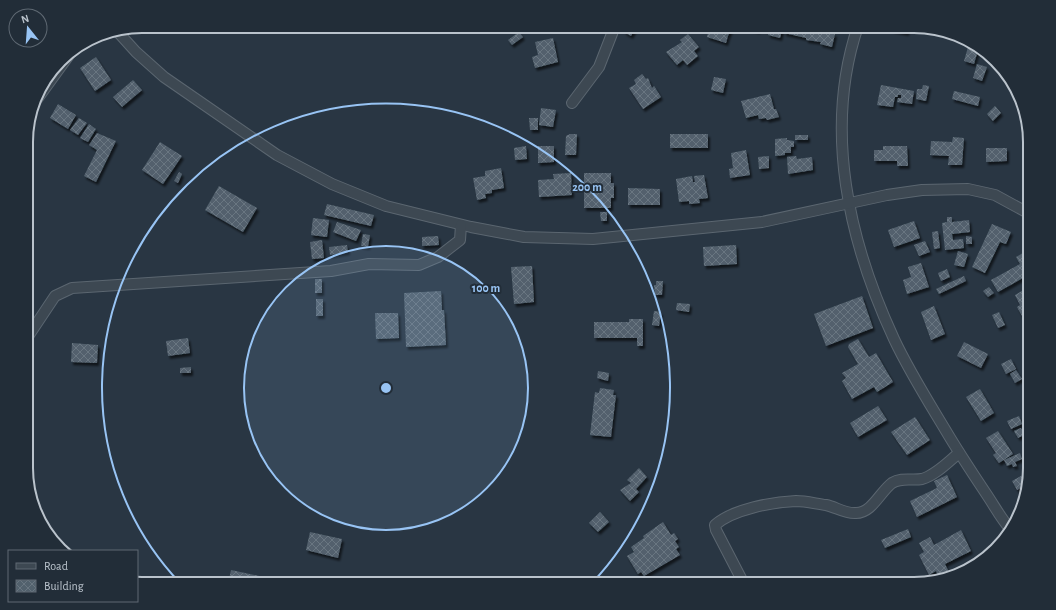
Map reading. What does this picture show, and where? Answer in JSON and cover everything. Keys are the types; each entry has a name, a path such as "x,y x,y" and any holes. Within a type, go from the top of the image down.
{"street":[{"path":"572,103 599,67 612,33"},
{"path":"856,33 841,103 842,160 849,204 861,257 892,334 959,453 1007,524"},
{"path":"121,35 136,52 164,77 277,155 332,184 386,206 461,225 524,237 593,239 762,222 922,190 968,189 995,195 1023,210"},
{"path":"33,329 55,296 72,288 331,271 369,264 419,265 438,257 460,240 461,225"},
{"path":"740,577 716,530 715,525 728,516 764,506 797,501 828,506 845,512 856,513 870,507 884,490 894,482 922,478 934,472 959,453"}],"building":[{"path":"518,33 520,33 523,37 512,45 508,40"},
{"path":"626,33 633,33 631,36"},
{"path":"708,33 718,33 728,36 726,43 707,37"},
{"path":"722,33 729,33 728,36"},
{"path":"768,33 781,33 780,38 768,35"},
{"path":"784,33 835,34 832,47 820,44 821,42 806,40 806,38"},
{"path":"688,34 699,47 694,51 698,56 687,65 683,60 677,65 666,52 682,42 680,40"},
{"path":"553,38 558,62 535,68 532,57 538,55 535,42"},
{"path":"968,47 977,53 974,64 964,61"},
{"path":"96,57 111,80 95,91 80,68"},
{"path":"977,64 987,67 982,81 973,78"},
{"path":"642,74 646,79 648,78 652,88 654,86 661,97 643,109 629,88 636,84 634,80"},
{"path":"714,77 726,79 723,93 711,90"},
{"path":"133,80 142,90 122,107 113,97"},
{"path":"881,85 914,91 912,104 897,102 898,98 901,98 901,95 898,95 898,97 895,97 893,107 877,105"},
{"path":"923,85 929,86 926,101 916,99 917,89 922,89"},
{"path":"954,91 980,97 978,106 952,99"},
{"path":"770,94 774,109 776,109 779,117 767,120 766,118 759,119 758,115 746,118 741,101"},
{"path":"58,104 76,115 68,129 50,118"},
{"path":"995,106 1001,113 993,121 987,114"},
{"path":"541,108 556,110 553,127 539,125"},
{"path":"79,118 87,123 78,135 70,130"},
{"path":"529,118 538,118 538,130 530,130"},
{"path":"89,124 96,129 88,142 80,138"},
{"path":"97,133 116,141 96,182 84,176 97,150 89,145"},
{"path":"570,134 577,134 576,155 565,155 566,136"},
{"path":"670,134 708,134 708,148 670,148"},
{"path":"795,135 808,135 808,140 795,140"},
{"path":"953,137 964,138 962,165 948,165 949,156 930,155 931,141 952,142"},
{"path":"787,138 787,140 794,141 794,147 791,147 791,153 775,156 775,139"},
{"path":"160,142 182,156 163,184 142,170"},
{"path":"526,146 527,159 515,160 514,148"},
{"path":"538,146 554,146 554,162 538,163"},
{"path":"883,146 907,146 908,166 897,166 897,161 874,161 874,150 883,150"},
{"path":"986,148 1007,148 1007,161 986,162"},
{"path":"746,150 750,175 730,178 729,169 733,168 731,153"},
{"path":"769,156 769,168 759,169 758,157"},
{"path":"796,156 797,159 812,157 813,170 788,174 787,157"},
{"path":"501,168 504,188 492,190 492,193 485,194 486,198 477,200 473,178 485,176 485,171"},
{"path":"179,172 182,174 178,183 174,181"},
{"path":"571,173 572,195 539,197 538,180 554,179 553,174"},
{"path":"584,173 611,173 611,183 614,183 614,198 611,198 611,208 584,208"},
{"path":"704,175 708,198 699,199 700,203 689,204 689,201 679,202 676,179 692,176 693,182 695,182 694,176"},
{"path":"219,186 257,208 243,232 205,210"},
{"path":"628,188 660,189 660,205 628,205"},
{"path":"327,204 374,215 371,226 324,215"},
{"path":"600,212 607,212 607,221 601,221"},
{"path":"947,217 952,217 952,222 969,220 970,232 952,234 953,240 963,239 964,248 945,250 942,223 947,222"},
{"path":"313,218 329,220 327,237 311,235"},
{"path":"914,221 920,238 894,247 888,230"},
{"path":"337,222 361,230 356,241 333,232"},
{"path":"992,224 1011,232 1006,244 1000,242 985,273 972,267"},
{"path":"938,231 940,248 934,249 932,232"},
{"path":"363,234 370,235 368,247 361,246"},
{"path":"438,236 439,245 422,246 422,237"},
{"path":"966,236 972,237 972,244 966,244"},
{"path":"322,240 324,258 312,259 310,242"},
{"path":"925,241 930,252 919,256 914,245"},
{"path":"347,245 348,252 330,255 329,247"},
{"path":"736,245 737,264 704,266 703,247"},
{"path":"958,251 968,254 964,267 954,265"},
{"path":"1023,253 1023,278 998,292 991,280 1020,264 1016,257"},
{"path":"921,263 929,287 907,294 903,280 911,277 908,267"},
{"path":"532,266 534,302 514,304 511,267"},
{"path":"947,269 950,277 941,281 938,273"},
{"path":"964,276 966,281 939,294 936,289"},
{"path":"315,279 322,279 322,293 315,293"},
{"path":"656,281 663,281 662,295 655,295 654,285 656,285"},
{"path":"989,287 994,293 988,297 983,291"},
{"path":"1023,290 1022,316 1017,307 1020,305 1015,295"},
{"path":"441,291 442,310 444,310 446,345 406,347 404,293"},
{"path":"862,296 873,328 826,346 814,314"},
{"path":"316,299 323,299 323,316 316,316"},
{"path":"677,303 690,304 689,312 676,310"},
{"path":"934,306 945,334 931,340 921,312"},
{"path":"654,311 661,312 659,326 652,325"},
{"path":"999,312 1005,325 998,328 992,315"},
{"path":"375,313 398,313 399,338 376,339"},
{"path":"629,319 643,319 643,346 637,346 637,338 594,338 594,322 629,322"},
{"path":"188,338 190,353 168,356 166,341"},
{"path":"858,339 869,357 876,353 893,382 877,392 874,387 852,399 842,381 846,378 842,373 858,364 848,347 849,344"},
{"path":"964,342 988,354 981,368 957,356"},
{"path":"72,343 98,345 97,363 71,362"},
{"path":"1011,359 1016,369 1006,374 1001,364"},
{"path":"191,367 191,373 180,373 180,368"},
{"path":"1016,370 1022,379 1015,383 1010,374"},
{"path":"598,371 609,373 608,381 597,378"},
{"path":"600,388 614,390 613,395 616,395 611,437 590,435 595,392 599,393"},
{"path":"980,389 994,413 981,421 966,397"},
{"path":"878,406 887,420 858,437 850,423"},
{"path":"1019,416 1022,424 1011,429 1007,421"},
{"path":"915,417 930,440 907,455 891,432"},
{"path":"1021,428 1023,436 1018,438 1014,431"},
{"path":"998,431 1013,454 999,463 993,455 996,453 986,438"},
{"path":"1020,453 1022,459 1015,462 1017,466 1013,467 1012,464 1007,466 1004,460"},
{"path":"639,468 647,477 636,489 639,492 630,501 620,490 631,483 627,480"},
{"path":"947,475 957,497 917,517 910,501 937,488 934,481"},
{"path":"1023,475 1021,488 1017,490 1012,481"},
{"path":"600,512 609,522 598,532 589,523"},
{"path":"663,522 671,535 674,533 678,539 675,541 679,547 676,549 680,555 644,576 641,572 638,574 627,556 634,552 631,547 644,538 643,536"},
{"path":"908,529 911,537 885,548 881,540"},
{"path":"961,530 971,551 945,564 949,571 937,574 936,571 929,575 919,555 924,552 919,543 930,537 934,545"},
{"path":"310,532 342,539 338,558 306,550"},
{"path":"231,570 264,577 230,577"}]}
